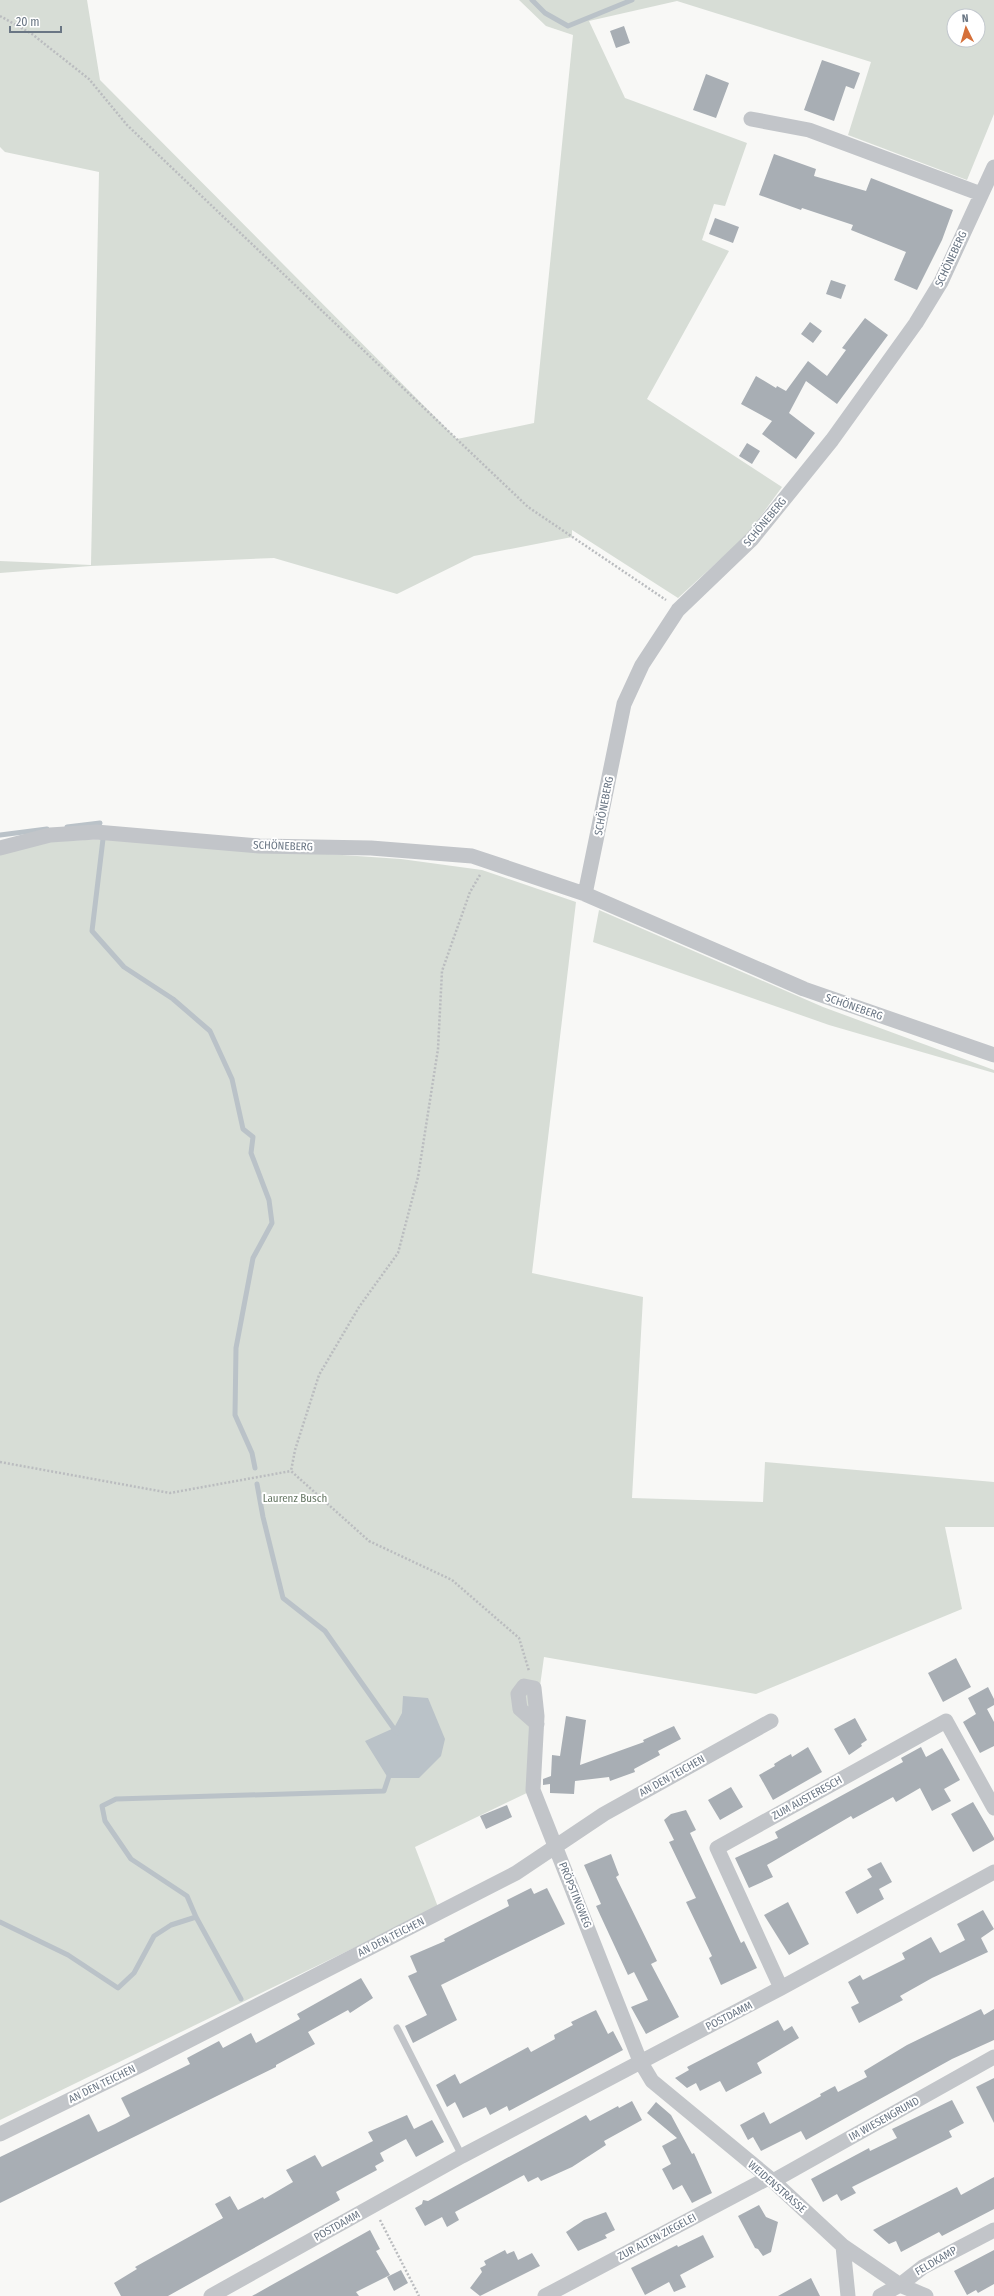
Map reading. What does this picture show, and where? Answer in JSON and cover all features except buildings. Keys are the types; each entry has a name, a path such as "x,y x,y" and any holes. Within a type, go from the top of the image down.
{"street":[{"path":"751,119 809,130 981,194"},
{"name":"SCHÖNEBERG","path":"585,894 624,704 642,665 678,610 752,539 832,440 916,323 941,282 994,167"},
{"name":"SCHÖNEBERG","path":"0,848 50,835 96,832 259,846 370,848 472,856 488,860 585,894 804,989 994,1056"},
{"name":"PRÖPSTINGWEG","path":"534,1688 524,1686 518,1694 520,1709 537,1724 533,1790 640,2062"},
{"name":"AN DEN TEICHEN","path":"0,2134 143,2064 516,1873 604,1814 771,1721"},
{"name":"ZUM AUSTERESCH","path":"781,1988 717,1848 946,1721 994,1808"},
{"name":"POSTDAMM","path":"212,2296 462,2156 781,1988 994,1872"},
{"name":"IM WIESENGRUND","path":"770,2180 994,2057"},
{"name":"WEIDENSTRASSE","path":"640,2062 652,2081 770,2180 843,2246 900,2285 926,2296"},
{"name":"ZUR ALTEN ZIEGELEI","path":"545,2296 770,2180"},
{"name":"FELDKAMP","path":"880,2296 900,2285 923,2267 994,2230"},
{"path":"843,2246 848,2296"}],"lane":[{"path":"397,2028 462,2156"}],"path":[{"path":"0,16 32,34 89,79 128,125 528,507 653,590 678,610"},
{"path":"291,1471 295,1450 319,1375 358,1307 398,1254 418,1177 438,1049 442,971 470,892 488,860"},
{"path":"0,1462 170,1493 291,1471"},
{"path":"291,1471 369,1541 452,1580 519,1638 534,1688"},
{"path":"373,2206 419,2296"}],"green space":[{"path":"0,0 87,0 100,80 457,439 534,423 573,35 546,26 519,0 994,0 994,114 967,180 848,135 871,62 677,1 589,21 625,98 747,143 725,206 714,204 702,240 729,251 647,399 782,487 747,535 678,598 572,530 572,537 474,556 397,594 274,558 91,566 0,573 0,561 91,565 99,172 5,152 0,147"},
{"name":"Laurenz Busch","path":"107,839 401,859 482,870 576,902 532,1273 643,1297 632,1498 763,1502 765,1462 994,1482 994,1527 945,1527 962,1609 756,1694 544,1657 539,1693 533,1790 415,1847 438,1907 0,2120 0,851 41,842"},
{"path":"599,910 823,1007 994,1070 994,1073 829,1025 593,942"}],"shaded area":[{"path":"403,1696 428,1698 445,1739 441,1756 419,1778 388,1778 365,1741 394,1728 402,1713"}],"waterway":[{"path":"532,0 545,13 568,26 632,0"},
{"path":"67,827 100,823"},
{"path":"0,835 47,829"},
{"path":"103,839 92,931 124,967 173,999 210,1031 232,1079 243,1129 253,1137 251,1153 269,1200 272,1223 253,1258 236,1348 235,1415 252,1453 255,1468"},
{"path":"257,1484 263,1517 283,1598 325,1631 397,1733"},
{"path":"241,1999 196,1917 187,1896 131,1859 105,1821 102,1806 116,1799 384,1791 390,1773"},
{"path":"0,1922 68,1955 118,1988 134,1973 154,1936 171,1925 196,1917"}]}
